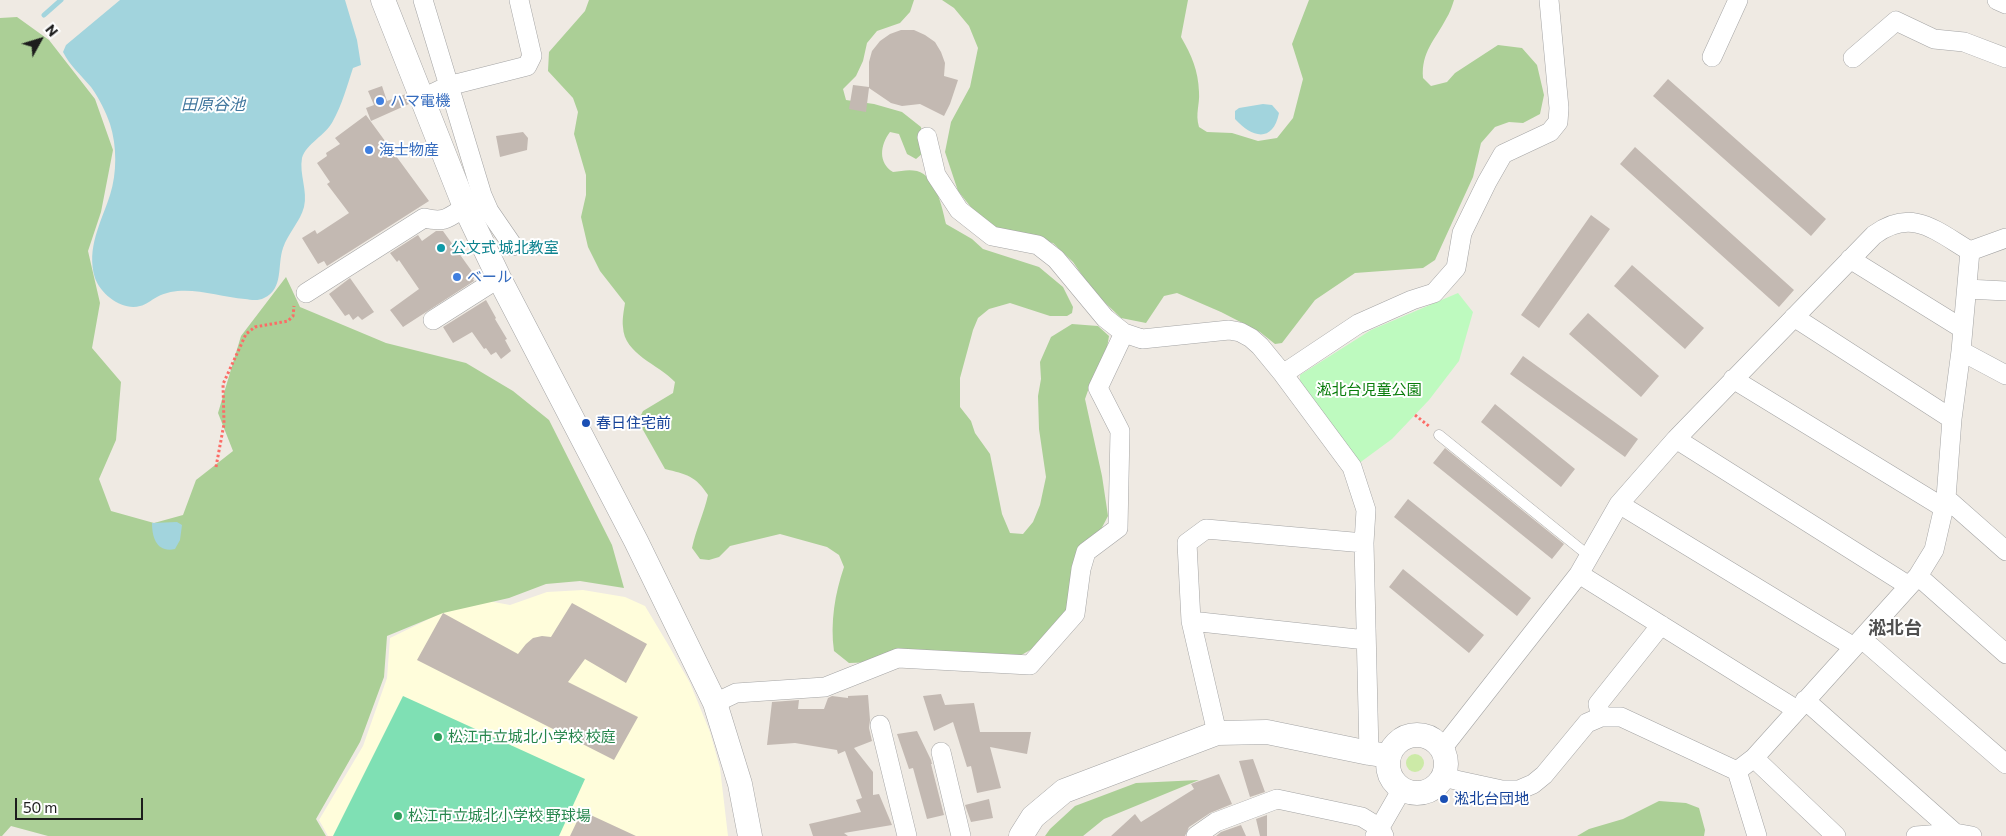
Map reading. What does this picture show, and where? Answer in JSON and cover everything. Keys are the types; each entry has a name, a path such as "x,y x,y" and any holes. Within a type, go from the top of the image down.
{"street":[{"path":"383,0 465,207 499,278 636,541 715,703 740,784 750,836"},
{"path":"423,0 482,195 489,211 513,246"},
{"path":"421,99 448,86 528,66 532,56 519,0"},
{"path":"1283,374 1358,324 1412,300 1434,293 1456,268 1462,233 1487,182 1504,154 1550,132 1558,122 1559,108 1549,0"},
{"path":"1712,57 1738,0"},
{"path":"1997,0 2006,4"},
{"path":"1853,58 1896,21 1934,40 1964,42 2006,58"},
{"path":"927,137 936,176 959,210 992,236 1038,245 1056,259 1104,318 1124,333 1142,339 1228,330 1240,332 1255,342 1283,374 1352,466 1366,510 1364,543 1366,640 1379,754 1395,783 1402,789 1420,793 1437,785 1445,768 1445,759 1442,750 1436,742 1418,736 1409,736 1400,740 1393,747 1379,754 1267,732 1217,732 1064,791 1033,818 1021,836"},
{"path":"306,293 424,218 438,222 465,207"},
{"path":"1442,750 1579,574 1619,504 1676,439 1850,259 1883,229 1892,224 1910,222 1928,226 1970,251"},
{"path":"1970,251 2006,238"},
{"path":"1737,771 1754,758 1914,581 1934,550 1945,503 1970,251"},
{"path":"1850,259 1963,329"},
{"path":"433,320 499,278"},
{"path":"1967,289 2006,291"},
{"path":"1794,317 1952,419"},
{"path":"715,703 736,693 825,687 898,658 1030,665 1075,614 1081,569 1086,552 1118,528 1120,431 1098,388 1124,333"},
{"path":"1961,351 2006,375"},
{"path":"1733,380 1945,503 2006,551"},
{"path":"1676,439 1914,581 2006,654"},
{"path":"1619,504 1858,643 2006,764"},
{"path":"1217,732 1191,621 1187,544 1206,529 1364,543"},
{"path":"1579,574 1661,625 1801,705 1964,834"},
{"path":"1191,621 1366,640"},
{"path":"1601,717 1598,704 1661,625"},
{"path":"1442,777 1502,790 1519,790 1533,784 1544,775 1587,723 1601,717 1621,717 1737,771 1757,836"},
{"path":"880,725 908,836"},
{"path":"940,752 961,836"},
{"path":"1754,758 1836,836"},
{"path":"1196,836 1216,822 1277,798 1362,817 1380,833 1402,789"},
{"path":"1916,836 1964,834"}],"lane":[{"path":"1439,435 1589,556"}],"path":[{"path":"216,467 224,424 223,384 246,334 255,327 282,322 292,318 296,301 306,293"},
{"path":"1415,415 1439,435"}],"shaded area":[{"path":"583,590 625,597 645,606 669,646 690,683 710,732 720,768 728,836 328,836 319,820 363,746 387,678 390,638 472,598 510,605 547,592"}],"green space":[{"path":"589,0 914,0 910,12 900,23 877,31 867,43 863,61 856,76 843,89 846,100 874,104 902,112 921,127 923,153 916,159 907,154 899,134 890,132 884,142 882,154 888,168 893,172 911,170 924,174 937,193 946,224 972,239 983,249 1039,267 1063,287 1073,307 1072,313 1067,316 1050,316 1010,303 989,309 978,318 973,330 960,378 960,407 971,421 975,433 990,454 1002,514 1010,533 1023,534 1033,522 1040,505 1046,477 1039,429 1038,396 1041,379 1040,362 1051,337 1072,324 1098,326 1109,336 1106,354 1091,382 1085,399 1102,476 1108,516 1097,537 1071,602 1059,622 1037,646 1018,657 849,663 834,651 834,608 844,567 839,555 827,547 780,534 730,546 719,557 709,560 700,559 692,548 708,495 695,480 679,472 665,469 638,421 643,411 673,393 675,382 635,352 629,344 623,327 625,303 600,271 588,247 581,217 586,195 586,175 574,134 578,112 573,98 548,71 549,52 585,11"},
{"path":"942,0 1188,0 1181,37 1196,70 1199,97 1197,117 1199,127 1207,132 1232,133 1258,141 1277,138 1293,118 1303,79 1292,44 1309,0 1454,0 1449,14 1426,53 1423,78 1431,86 1447,82 1455,73 1498,45 1522,48 1537,65 1544,95 1540,114 1523,123 1509,122 1495,127 1481,143 1473,177 1435,260 1423,268 1355,273 1315,300 1282,343 1275,344 1260,332 1221,312 1177,293 1164,296 1146,323 1121,318 1093,291 1073,262 1053,243 1016,237 986,226 958,191 945,152 951,122 970,87 978,48 969,26 954,8"},
{"path":"17,17 49,40 95,99 113,150 101,212 88,251 100,303 92,348 121,382 116,440 99,479 111,511 154,523 183,515 196,480 233,451 218,413 241,336 286,277 300,307 386,343 466,363 513,391 549,420 612,545 624,588 580,581 546,584 509,598 443,613 387,636 384,677 360,742 316,819 326,836 48,836 11,826 0,836 0,18"},
{"name":"淞北台児童公園","path":"1458,293 1473,312 1459,361 1429,400 1392,439 1358,464 1300,382 1300,375 1371,330"},
{"name":"松江市立城北小学校 校庭","path":"403,696 585,779 559,836 333,836"},
{"path":"1411,754 1419,754 1424,759 1422,770 1411,772 1406,767 1406,759"},
{"path":"1199,780 1104,819 1083,836 1045,836 1075,806 1136,783"},
{"path":"1659,801 1686,803 1699,808 1705,830 1704,836 1577,836 1589,829 1623,819"}],"water":[{"name":"田原谷池","path":"120,0 345,0 357,40 361,65 353,68 342,102 330,126 304,153 301,164 305,195 304,207 283,248 275,289 260,300 178,291 157,297 144,305 133,307 120,304 107,296 95,278 92,256 93,246 112,187 115,169 114,141 110,124 99,100 63,52 66,45"},
{"path":"1263,104 1272,105 1279,113 1276,123 1267,133 1261,134 1248,130 1235,119 1235,111 1239,108"},
{"path":"177,522 182,525 180,540 175,549 164,549 155,539 152,523"}],"building":[{"path":"901,30 914,30 935,42 945,63 944,76 958,80 944,116 920,104 902,106 891,103 869,88 866,112 849,109 853,85 869,87 869,62 872,51 880,41 890,34"},
{"path":"1668,79 1826,219 1811,236 1653,96"},
{"path":"382,86 387,101 406,94 409,104 371,121 366,108 374,105 368,91"},
{"path":"366,115 429,201 327,266 324,261 318,264 302,238 315,230 317,234 349,213 327,184 330,182 317,163 327,156 326,153 340,144 335,138"},
{"path":"523,132 528,138 527,150 500,157 496,136"},
{"path":"1635,147 1794,290 1779,307 1620,164"},
{"path":"1591,215 1610,229 1539,328 1521,315"},
{"path":"436,231 443,231 476,277 473,279 474,281 403,327 390,310 419,289 399,260 397,262 390,253 418,235 422,241"},
{"path":"1632,265 1704,328 1685,349 1614,286"},
{"path":"350,278 374,312 362,320 358,316 353,320 349,314 345,316 329,294"},
{"path":"486,300 507,339 505,340 511,351 501,359 496,352 491,355 486,348 484,349 472,332 453,343 443,327"},
{"path":"1588,313 1659,376 1641,397 1569,334"},
{"path":"1523,356 1638,439 1625,457 1510,374"},
{"path":"1495,404 1575,469 1561,487 1481,422"},
{"path":"1445,448 1564,544 1552,559 1433,463"},
{"path":"1408,499 1531,598 1517,616 1394,517"},
{"path":"1403,569 1484,635 1469,653 1389,587"},
{"path":"572,603 647,644 626,683 585,659 568,682 638,717 614,760 417,660 443,613 518,654 533,638 551,637"},
{"path":"941,694 945,705 974,703 980,732 1031,732 1027,754 990,747 1001,788 977,793 971,766 967,767 953,722 934,731 923,696"},
{"path":"868,695 869,728 872,741 854,748 873,772 873,795 879,794 892,825 844,833 848,836 813,836 809,824 861,812 856,800 862,798 845,751 838,754 837,750 795,743 767,745 772,702 799,700 798,709 824,709 828,698 832,696 848,698 848,696"},
{"path":"917,731 931,760 944,815 927,819 913,768 909,769 897,734"},
{"path":"1253,759 1265,792 1250,797 1239,761"},
{"path":"1219,774 1232,804 1210,813 1189,827 1185,836 1111,836 1135,814 1141,822 1194,789 1191,784"},
{"path":"989,799 993,818 971,822 965,805"},
{"path":"582,811 636,836 570,836"},
{"path":"1267,815 1267,836 1260,836 1256,819"},
{"path":"1241,825 1246,836 1216,836 1221,832"}],"waterway":[{"path":"44,15 61,0"}],"place":[{"name":"ハマ電機","path":"380,101"},
{"name":"海士物産","path":"369,150"},
{"name":"公文式 城北教室","path":"441,248"},
{"name":"ベール","path":"457,277"},
{"name":"春日住宅前","path":"586,423"},
{"name":"松江市立城北小学校 校庭","path":"438,737"},
{"name":"淞北台団地","path":"1444,799"},
{"name":"松江市立城北小学校 野球場","path":"398,816"}],"district":[{"name":"淞北台","path":"1895,628"}]}
